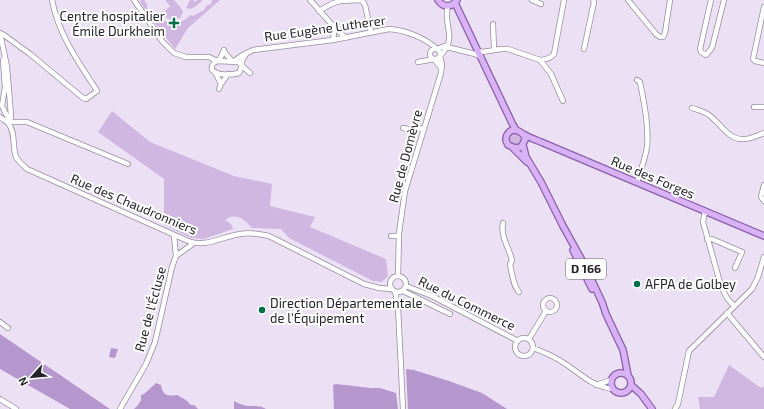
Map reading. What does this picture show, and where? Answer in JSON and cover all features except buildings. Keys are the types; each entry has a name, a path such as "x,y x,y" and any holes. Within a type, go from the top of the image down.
{"main road":[{"path":"438,0 442,5 448,6 456,2 516,130 524,134 524,144"},
{"path":"506,110 508,133 506,142 513,148 517,148 524,144 538,141"},
{"path":"508,133 516,130"},
{"name":"Rue des Forges","path":"524,134 763,234"},
{"name":"D 166","path":"524,144 526,157 541,182 584,264 623,350 628,375"},
{"name":"D 166","path":"513,148 530,165"},
{"path":"619,373 625,356"},
{"path":"619,373 628,375 631,385 628,391 620,394 613,390 611,380 614,375 619,373"},
{"path":"631,385 652,409"},
{"path":"628,391 645,400"}],"street":[{"path":"0,33 30,54 86,99 96,91 96,89 81,67 65,38 53,7 52,0"},
{"path":"134,0 168,48 186,57 209,57 217,61 238,62 251,74 228,74 213,70"},
{"path":"310,0 346,38"},
{"path":"320,11 331,4 340,1 361,0 365,5 371,32"},
{"path":"532,0 541,4"},
{"path":"448,6 447,16 450,34 447,46 438,58 420,62 433,51 447,46 480,54 482,52 508,49 540,60 547,59 554,54 564,0"},
{"path":"584,49 594,2 593,0"},
{"path":"628,0 660,37 663,37 670,0"},
{"path":"710,0 700,49 701,52 706,55 712,48 724,0"},
{"path":"764,7 753,58 755,61 764,63"},
{"path":"493,24 494,50"},
{"path":"333,40 334,26"},
{"name":"Rue Eugène Lutherer","path":"233,62 253,50 333,40 384,30 396,30 422,39 429,43 433,51"},
{"path":"0,33 6,58 10,108 9,123"},
{"path":"213,70 212,65 217,61 224,50 233,62"},
{"path":"433,51 439,51 440,56"},
{"path":"433,51 431,57 441,68"},
{"path":"239,73 242,66 242,60 246,53"},
{"name":"Rue de Domèvre","path":"398,276 399,236 405,191 441,68 440,56"},
{"path":"204,57 213,70 220,86 228,74"},
{"path":"6,58 3,60 4,87 2,106 9,123"},
{"path":"540,60 551,74 563,101"},
{"path":"637,80 640,82 648,130 644,162 637,182"},
{"path":"754,107 764,108"},
{"path":"692,108 703,110 734,137 743,140 764,133"},
{"path":"0,117 9,123 26,122 128,164"},
{"name":"Rue des Chaudronniers","path":"9,123 13,135 16,155 21,164 27,169 174,235 194,243 206,243 241,234 269,236 364,284 393,290"},
{"path":"403,128 413,130 417,128 423,129"},
{"path":"764,185 762,197 764,201"},
{"path":"705,211 703,222 707,239 723,291 734,306"},
{"path":"503,224 502,228 506,248 511,256 512,261 510,264 517,290 519,292"},
{"name":"Rue de l'Écluse","path":"120,409 146,364 155,342 172,267 176,256 174,235"},
{"path":"390,236 399,236"},
{"path":"707,239 712,239 742,252 735,268"},
{"name":"Rue de l'Écluse","path":"176,256 194,243"},
{"path":"675,409 678,404 689,351 752,289 764,257"},
{"path":"379,288 391,282 393,278 398,276 405,280 406,286 402,291 398,307"},
{"path":"391,282 398,307 403,409"},
{"name":"Rue du Commerce","path":"406,286 432,296 518,341"},
{"path":"393,290 402,291 450,314"},
{"name":"Rue du Commerce","path":"529,339 546,311"},
{"path":"727,313 764,357"},
{"path":"0,322 8,328"},
{"path":"533,348 527,355 521,355 516,350 518,341 523,338 529,339 533,345 533,348 564,363 590,382 613,390"},
{"path":"596,385 611,380"},
{"path":"0,399 16,409"}],"shaded area":[{"path":"141,0 144,0 147,4 150,13 158,18 152,19 140,2"},
{"path":"165,0 174,0 180,7 183,12 180,18 172,20 161,15 170,6"},
{"path":"190,0 196,2 197,0 203,0 193,8 189,9 186,8"},
{"path":"212,0 220,0 188,28 175,49 152,20 159,18 163,21 172,23 180,22 191,15 193,16 204,10 207,5 211,4"},
{"path":"112,111 150,142 234,176 272,184 270,206 315,217 310,227 386,259 388,276 382,282 373,281 289,238 281,229 252,228 243,219 236,217 225,220 231,224 233,229 204,239 191,238 164,225 164,179 98,132"},
{"path":"513,134 517,134 519,135 519,143 513,144 510,141 510,137"},
{"path":"0,334 110,409 70,409 0,369"},
{"path":"111,348 118,349 115,358 109,357"},
{"path":"729,365 761,388 764,386 764,409 700,409 698,397 714,397"},
{"path":"406,369 449,381 482,393 507,409 408,409"},
{"path":"156,383 161,385 165,394 177,395 198,409 134,409 141,400 141,395"},
{"path":"333,385 380,388 396,393 398,409 334,409"},
{"path":"234,401 245,406 259,406 266,409 234,409"}],"place":[{"name":"Centre hospitalier Émile Durkheim","path":"174,23"},
{"name":"AFPA de Golbey","path":"637,284"},
{"name":"Direction Départementale de l'Équipement","path":"262,310"}]}
